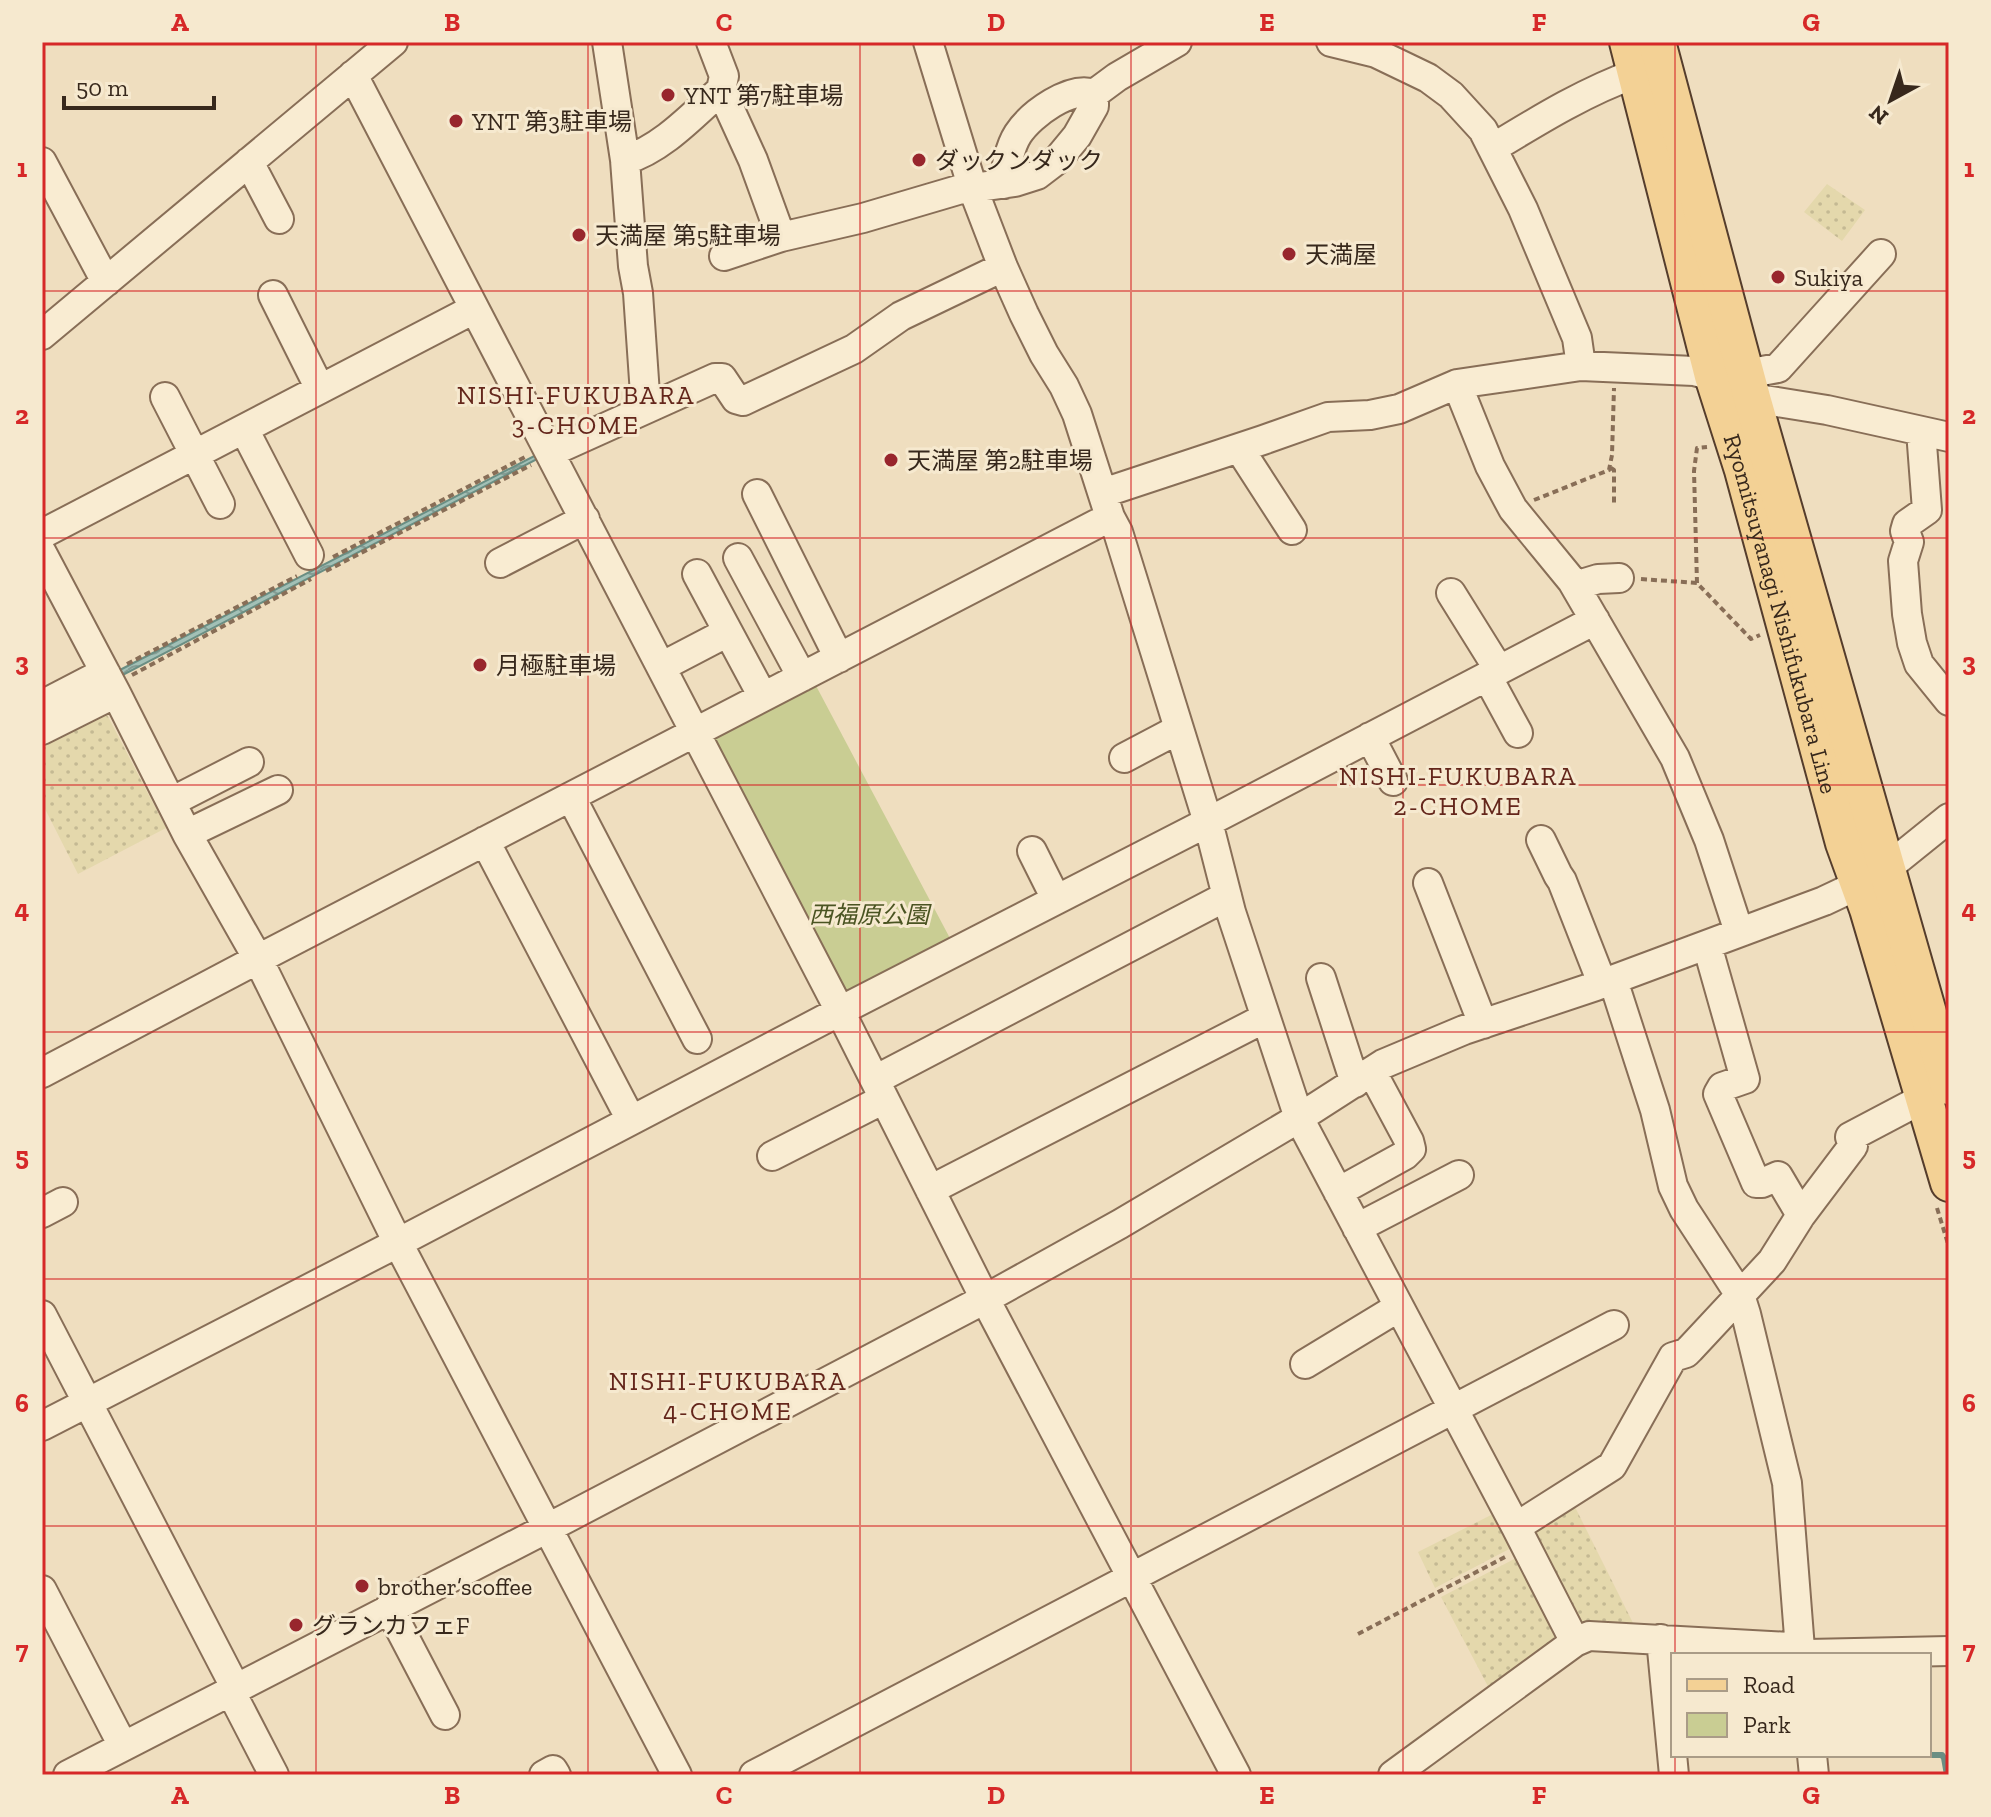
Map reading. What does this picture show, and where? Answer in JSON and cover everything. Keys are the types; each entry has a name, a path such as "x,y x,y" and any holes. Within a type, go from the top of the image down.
{"main road":[{"name":"Ryomitsuyanagi Nishifukubara Line","path":"1657,42 1737,382"},
{"name":"Ryomitsuyanagi Nishifukubara Line","path":"1633,57 1737,382 1874,876 1943,1088 1949,1183"}],"street":[{"path":"42,335 393,42"},
{"path":"607,42 625,160 646,409"},
{"path":"625,160 640,156 674,132 721,90 724,76 711,42"},
{"path":"928,42 973,189 1003,267 1044,354 1077,414 1106,505 1118,532 1208,822 1227,896 1299,1118 1575,1642"},
{"path":"1094,94 1177,42"},
{"path":"1331,42 1376,53 1401,52 1451,95 1483,130 1523,209 1577,338 1581,366"},
{"path":"1493,148 1604,85 1633,57"},
{"path":"353,75 585,519 668,664 985,1299 1236,1775"},
{"path":"721,90 753,160 781,237"},
{"path":"1004,184 1011,149 1026,125 1060,99 1083,91 1094,94"},
{"path":"724,256 781,237 863,218 958,190 1004,184 1037,175 1058,159 1086,122 1094,106 1094,94"},
{"path":"42,162 50,198 106,282"},
{"path":"249,162 279,219"},
{"path":"1737,382 1778,368 1881,254"},
{"path":"551,452 715,378 722,378 736,399 743,401 854,349 901,316 1003,267"},
{"path":"273,295 320,389"},
{"path":"42,534 474,309"},
{"path":"42,1073 571,797 697,722 763,697 839,658 1106,505 1239,448 1328,417 1370,415 1399,409 1457,384 1581,366 1694,371 1827,410 1949,437"},
{"path":"1457,384 1490,466 1513,509 1575,586 1675,758 1709,840 1739,932"},
{"path":"165,397 220,504"},
{"path":"244,429 309,555"},
{"path":"1921,431 1927,510 1907,524 1905,531 1909,542 1903,561 1907,614 1919,664 1949,701"},
{"path":"1239,448 1292,530"},
{"path":"757,494 839,658"},
{"path":"500,563 585,519"},
{"path":"42,553 187,834 258,959 398,1243 677,1775"},
{"path":"738,558 802,677"},
{"path":"697,574 763,697"},
{"path":"1575,586 1598,579 1619,578"},
{"path":"1451,593 1493,673 1518,733"},
{"path":"42,1426 631,1120 843,1017 1056,899 1595,620"},
{"path":"668,664 728,632"},
{"path":"42,705 92,679 112,684"},
{"path":"42,730 112,684"},
{"path":"1124,758 1179,729"},
{"path":"1370,737 1393,781"},
{"path":"171,802 249,762"},
{"path":"187,834 278,790"},
{"path":"571,797 697,1039"},
{"path":"68,1775 985,1299 1120,1224 1393,1060 1464,1030 1608,982 1824,901 1874,876 1949,818"},
{"path":"1541,840 1608,982 1655,1110 1673,1186 1684,1209 1740,1295 1787,1483 1805,1652"},
{"path":"485,841 631,1120"},
{"path":"1032,851 1056,899"},
{"path":"1428,883 1483,1024"},
{"path":"772,1156 880,1090 1227,896"},
{"path":"1707,945 1745,1079 1722,1087 1718,1094 1755,1180 1759,1183 1778,1176 1801,1215"},
{"path":"1321,978 1363,1077 1409,1141 1411,1149 1338,1192"},
{"path":"788,1055 843,1017"},
{"path":"930,1190 1265,1018"},
{"path":"1521,1536 1612,1466 1673,1357 1686,1353 1772,1261 1801,1215 1853,1146 1850,1137 1943,1088"},
{"path":"1357,1228 1459,1175"},
{"path":"1305,1364 1399,1307"},
{"path":"42,1315 274,1775"},
{"path":"754,1775 1614,1325"},
{"path":"42,1590 123,1746"},
{"path":"389,1608 445,1715"},
{"path":"1393,1775 1575,1642 1589,1636 1805,1652 1949,1651"},
{"path":"1661,1639 1671,1744"},
{"path":"544,1775 553,1770 556,1775"}],"path":[{"path":"1513,509 1609,470 1615,368"},
{"path":"1697,583 1694,471 1697,448 1719,445"},
{"path":"112,684 551,452"},
{"path":"1610,467 1614,470 1614,504"},
{"path":"1619,578 1697,583 1751,639 1770,631"},
{"path":"1358,1634 1521,1536"}],"shaded area":[{"path":"1827,184 1865,210 1842,241 1804,212"},
{"path":"104,709 166,828 78,874 42,803 42,740"},
{"path":"1571,1499 1638,1633 1571,1623 1522,1530"},
{"path":"1497,1512 1515,1546 1435,1588 1418,1552"},
{"path":"1520,1556 1563,1646 1493,1696 1441,1597"}],"green space":[{"name":"西福原公園","path":"814,682 952,942 846,1001 712,735"}],"water":[{"path":"540,453 543,456 119,677 116,672"}],"waterway":[{"path":"1931,1755 1942,1755 1947,1775"}],"place":[{"name":"YNT 第7駐車場","path":"668,95"},
{"name":"YNT 第3駐車場","path":"456,121"},
{"name":"ダックンダック","path":"919,160"},
{"name":"天満屋 第5駐車場","path":"579,235"},
{"name":"天満屋","path":"1289,254"},
{"name":"Sukiya","path":"1778,277"},
{"name":"天満屋 第2駐車場","path":"891,460"},
{"name":"月極駐車場","path":"480,665"},
{"name":"brother’scoffee","path":"362,1586"},
{"name":"グランカフェF","path":"296,1625"}],"district":[{"name":"NISHI-FUKUBARA 3-CHOME","path":"576,410"},
{"name":"NISHI-FUKUBARA 2-CHOME","path":"1458,791"},
{"name":"NISHI-FUKUBARA 4-CHOME","path":"728,1396"}]}
